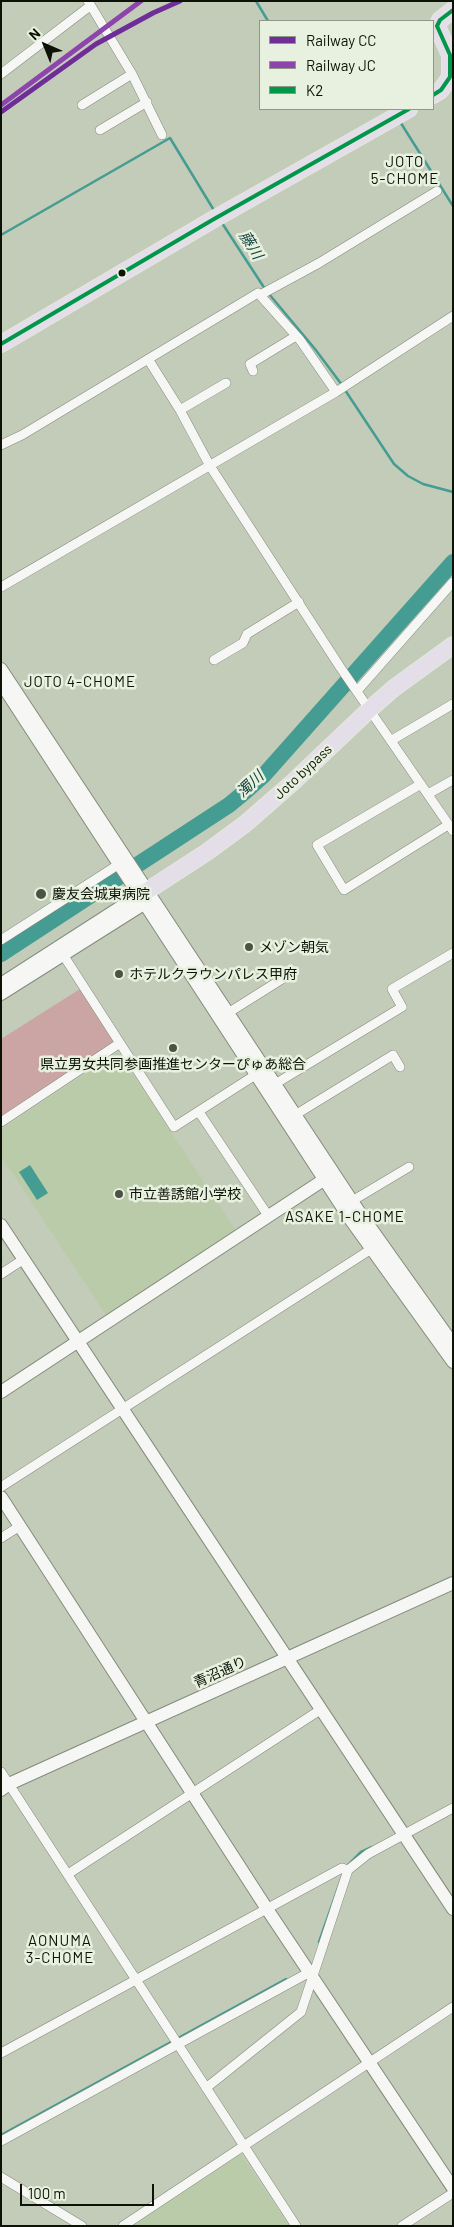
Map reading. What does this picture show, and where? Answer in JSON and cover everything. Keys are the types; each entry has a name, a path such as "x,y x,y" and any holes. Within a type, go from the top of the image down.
{"highway":[{"path":"434,95 441,90 450,77 450,55 437,26 440,20 453,10"},
{"path":"1,344 217,217 400,114"},
{"name":"Joto bypass","path":"142,892 207,852 245,824 373,713 394,688 453,646"},
{"name":"Joto bypass","path":"373,713 401,696 453,659"}],"street":[{"path":"1,74 89,4 132,74 162,134"},
{"path":"82,105 132,74"},
{"path":"100,130 147,102"},
{"path":"261,295 320,263 437,191"},
{"path":"1,445 258,292 296,336 337,392"},
{"path":"1,587 337,392 453,316"},
{"path":"253,371 250,364 296,336"},
{"path":"148,359 180,410 210,466 340,667 392,740 428,794 450,828 344,890 317,845 421,784"},
{"path":"180,410 226,383"},
{"path":"357,691 453,582"},
{"path":"214,660 243,643 247,634 299,602"},
{"path":"1,669 122,862"},
{"path":"1,683 142,892 453,1362"},
{"path":"392,740 453,704"},
{"path":"428,794 453,780"},
{"path":"1,940 122,862"},
{"path":"1,994 142,892"},
{"path":"142,892 228,1012 260,1072 275,1084 295,1115 329,1177 352,1201 376,1246 453,1344"},
{"path":"1,984 61,952"},
{"path":"61,952 174,1127 260,1072"},
{"path":"275,1084 402,1007 392,989 453,953"},
{"path":"228,1012 282,979"},
{"path":"1,1122 120,1043"},
{"path":"295,1115 393,1055 400,1067"},
{"path":"199,1112 269,1217"},
{"path":"352,1201 409,1167"},
{"path":"1,1392 329,1177"},
{"path":"1,1225 453,1909"},
{"path":"1,1487 376,1246"},
{"path":"1,1274 24,1259"},
{"path":"1,1497 310,1976 453,2188"},
{"path":"1,1538 20,1526"},
{"name":"青沼通り","path":"5,1787 453,1584"},
{"path":"68,1874 320,1710"},
{"path":"1,1772 5,1787 68,1874 296,2226"},
{"path":"1,2054 267,1909 346,1869 403,1834 453,1808"},
{"path":"206,2088 301,2012 310,1976 346,1869"},
{"path":"1,2141 176,2042 310,1976"},
{"path":"123,2226 453,2008"},
{"path":"1,2177 82,2226"},
{"path":"402,2226 453,2192"}],"shaded area":[{"path":"80,989 114,1041 113,1045 1,1119 1,1039"},
{"name":"市立善誘館小学校","path":"116,1053 119,1053 236,1231 106,1315 1,1156 1,1129"},
{"path":"238,2150 289,2226 123,2226"}],"water":[{"path":"30,1165 48,1193 37,1200 19,1172"}],"waterway":[{"path":"256,1 267,20"},
{"path":"399,120 453,206"},
{"name":"藤川","path":"1,235 170,138 215,212"},
{"name":"藤川","path":"222,223 265,289"},
{"name":"藤川","path":"269,294 342,385"},
{"name":"藤川","path":"345,390 394,464 408,476 423,484 453,492"},
{"name":"濁川","path":"1,954 229,805 246,791 264,775 453,562"},
{"path":"347,1866 361,1852 372,1847"},
{"path":"319,1942 344,1871"},
{"path":"1,2135 286,1979"}],"rail line":[{"name":"JC","path":"1,105 141,1"},
{"name":"CC","path":"1,112 96,44 153,13 180,1"}],"transit line":[{"name":"K2","path":"434,94 441,90 450,77 450,55 437,26 440,20 453,10"},
{"name":"K2","path":"1,344 214,219 407,110"}],"place":[{"name":"慶友会城東病院","path":"41,894"},
{"name":"メゾン朝気","path":"249,947"},
{"name":"ホテルクラウンパレス甲府","path":"119,974"},
{"name":"県立男女共同参画推進センターぴゅあ総合","path":"173,1048"},
{"name":"市立善誘館小学校","path":"119,1194"}],"district":[{"name":"JOTO 5-CHOME","path":"405,170"},
{"name":"JOTO 4-CHOME","path":"80,682"},
{"name":"ASAKE 1-CHOME","path":"345,1217"},
{"name":"AONUMA 3-CHOME","path":"60,1950"}]}
